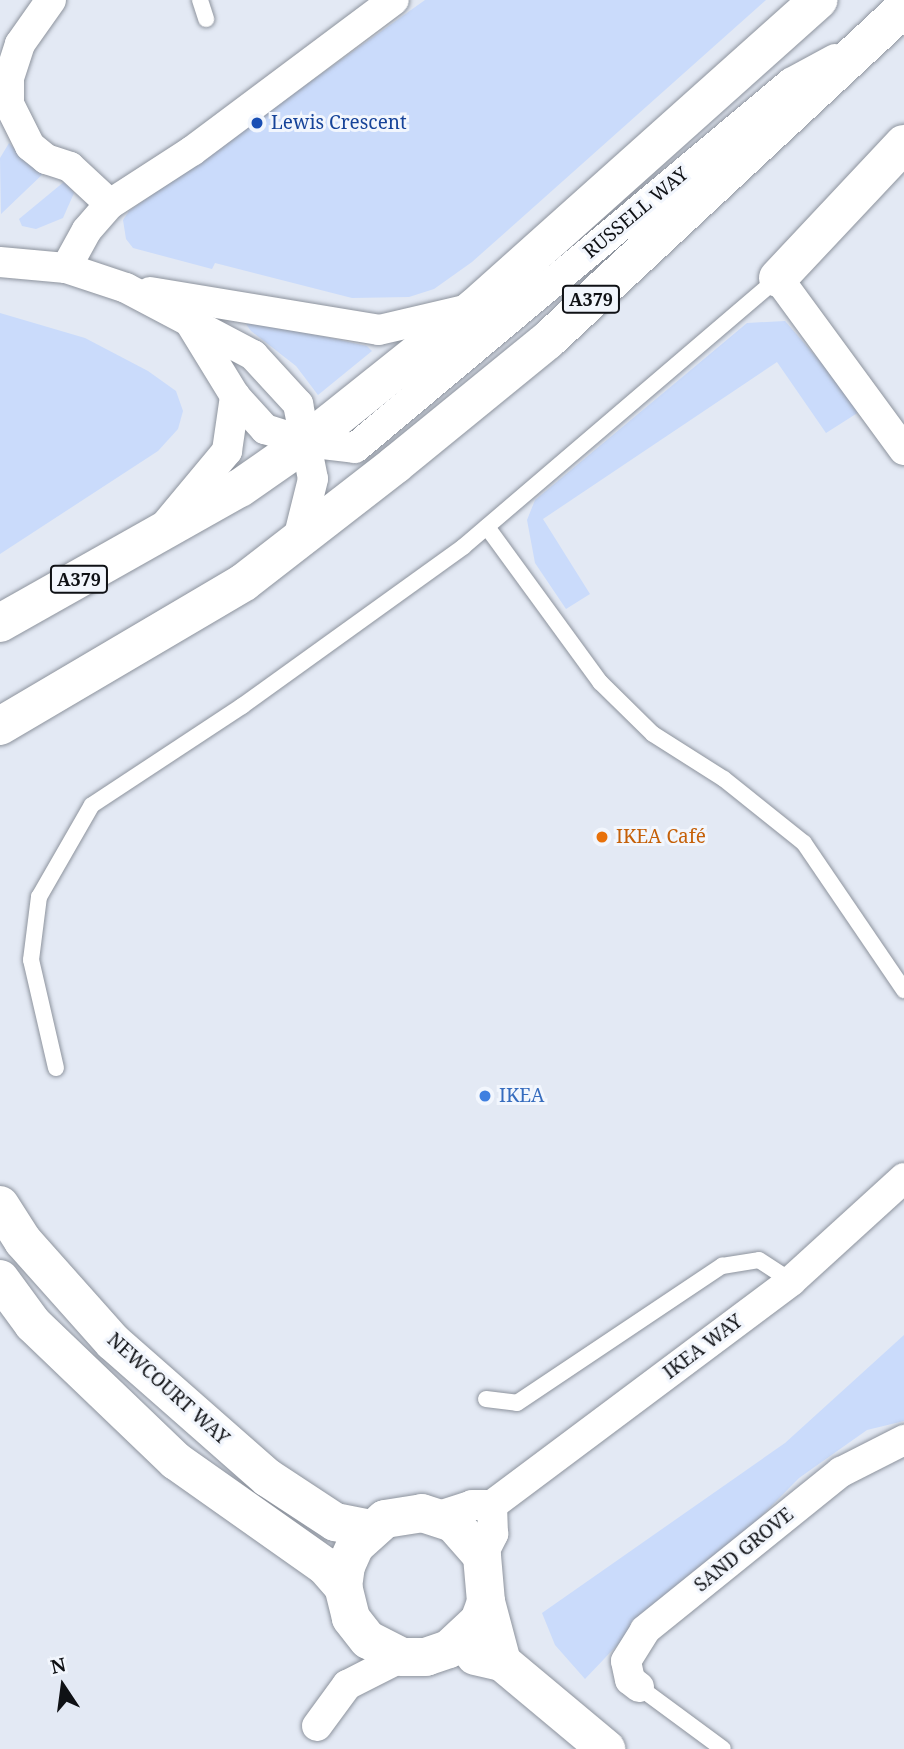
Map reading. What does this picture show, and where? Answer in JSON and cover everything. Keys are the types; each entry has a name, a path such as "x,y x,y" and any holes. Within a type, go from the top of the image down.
{"main road":[{"name":"A379","path":"0,623 240,488 306,442 474,308 818,0"},
{"name":"A379","path":"0,726 244,582 547,341 904,8"},
{"path":"778,278 904,144"},
{"name":"NEWCOURT WAY","path":"0,1205 23,1241 113,1342 268,1478 335,1522 370,1529"},
{"path":"0,1279 33,1324 176,1461 325,1566 343,1587 359,1631 379,1648 402,1657 426,1657 449,1649 472,1629 486,1602 488,1586 482,1556 465,1532 439,1516 404,1514 370,1529 346,1566 343,1587"},
{"path":"486,1602 502,1662"},
{"path":"449,1649 502,1662 606,1749"}],"street":[{"path":"51,0 20,44 8,86 9,104 30,146 46,159 70,167 110,204"},
{"path":"66,268 86,230 110,204 192,151 394,0"},
{"name":"RUSSELL WAY","path":"189,321 235,396 265,429 306,442 355,448 791,83 868,41"},
{"path":"0,262 66,268 125,288 253,355 298,404 313,478 298,539"},
{"path":"778,278 904,450"},
{"path":"125,288 379,330 474,308"},
{"path":"158,535 227,451 235,396"},
{"name":"IKEA WAY","path":"439,1516 472,1505 492,1505 790,1281 904,1178"},
{"name":"SAND GROVE","path":"639,1687 630,1680 626,1661 645,1630 841,1472 904,1440"},
{"path":"482,1556 492,1534 492,1505"},
{"path":"317,1726 347,1685 359,1631"},
{"path":"347,1685 402,1657"}],"lane":[{"path":"200,0 206,19"},
{"path":"56,1068 31,960 38,897 92,805 253,698 486,527 778,278"},
{"path":"486,527 600,682 653,734 724,779 804,843 904,990"},
{"path":"486,1399 517,1403 722,1266 759,1260 790,1281"},
{"path":"639,1687 723,1749"}],"shaded area":[{"path":"425,0 766,0 472,262 434,289 409,297 352,298 215,263 212,269 133,248 126,239 123,220 129,211"},
{"path":"9,143 23,158 47,170 1,214 0,158"},
{"path":"65,181 74,193 63,218 36,229 22,226 19,219"},
{"path":"0,313 85,338 148,371 176,391 183,411 178,429 158,451 0,554"},
{"path":"254,321 367,346 372,351 318,395 296,366 251,331 246,324"},
{"path":"785,321 857,404 859,412 826,433 777,362 543,519 590,594 566,609 535,563 527,520 535,500 747,323"},
{"path":"904,1335 904,1421 867,1430 799,1478 725,1553 623,1639 585,1679 555,1645 542,1613 785,1443"}],"place":[{"name":"Lewis Crescent","path":"257,123"},
{"name":"IKEA Café","path":"602,837"},
{"name":"IKEA","path":"485,1096"}]}
